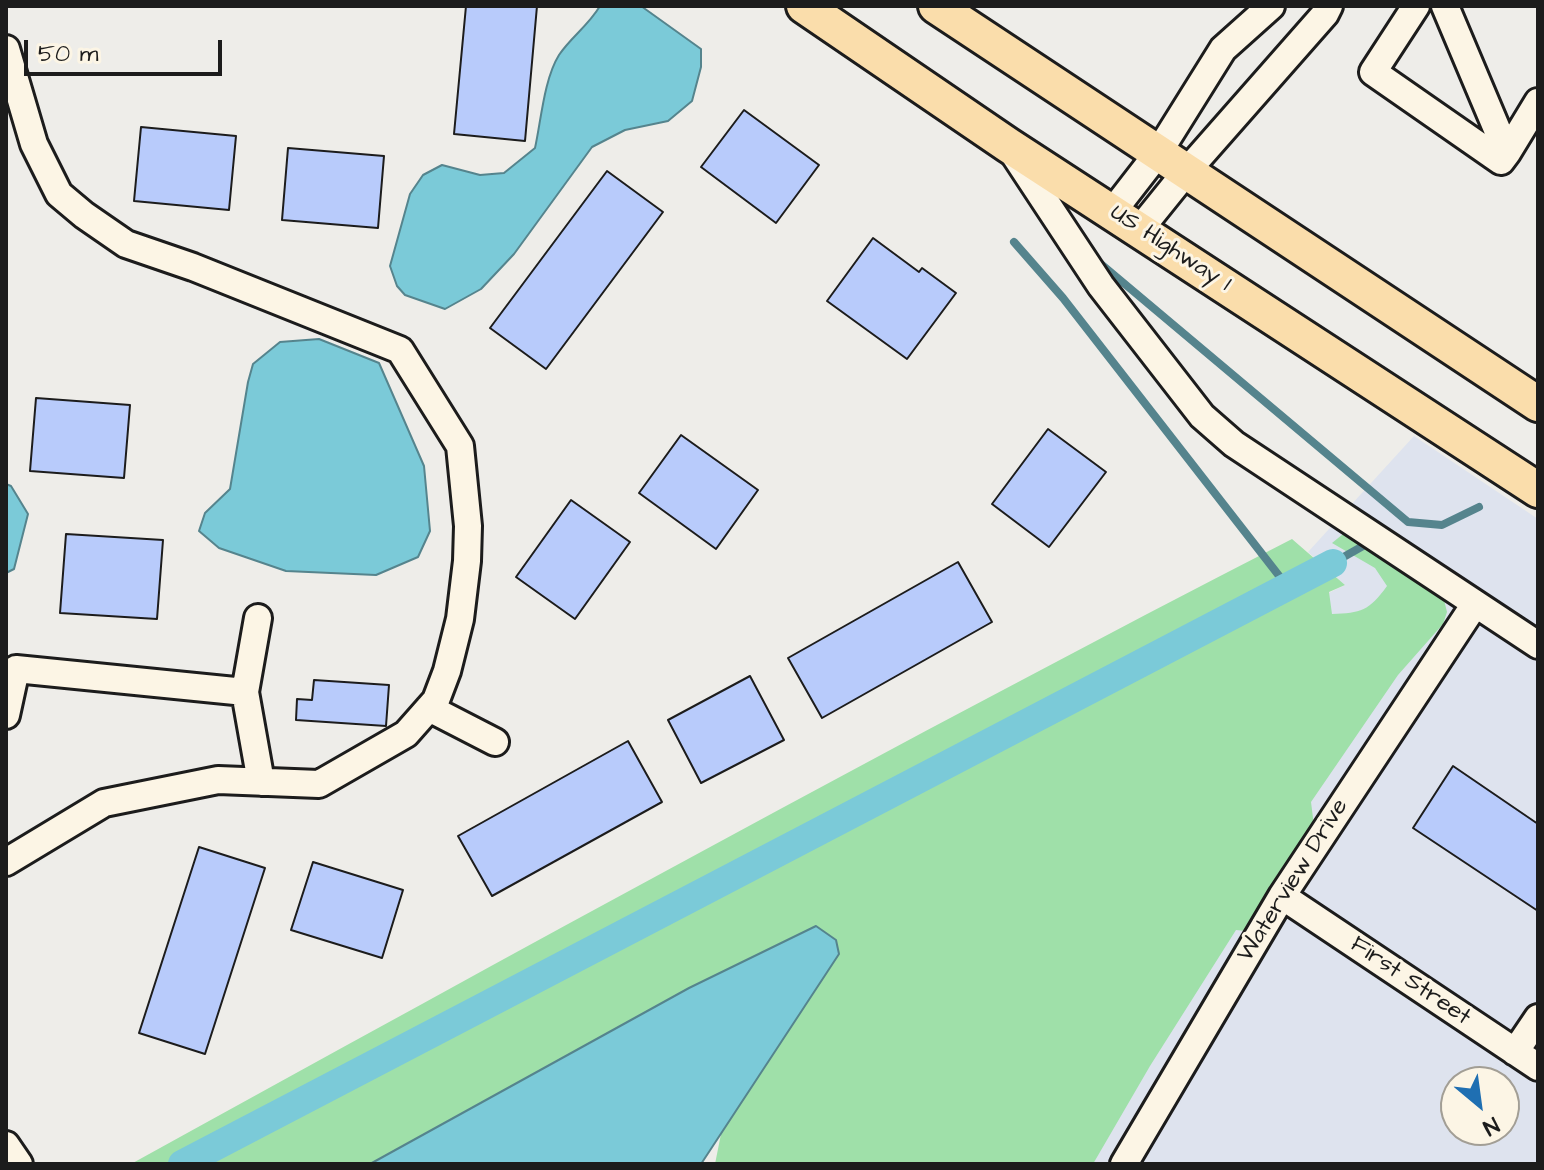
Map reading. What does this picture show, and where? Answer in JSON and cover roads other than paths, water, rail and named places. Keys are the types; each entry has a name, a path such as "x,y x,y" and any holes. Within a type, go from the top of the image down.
{"main road":[{"name":"US Highway 1","path":"804,6 1008,145 1538,490"},
{"path":"936,6 1538,404"}],"street":[{"path":"1126,220 1158,153 1223,49 1271,6"},
{"path":"1126,220 1186,172 1329,6"},
{"path":"1416,6 1373,72 1501,161 1538,102"},
{"path":"1445,6 1507,153"},
{"path":"6,49 34,144 59,194 84,215 126,244 193,267 400,350 460,446 468,526 466,581 456,641 436,700 406,734 319,784 218,780 104,803 6,862"},
{"path":"1008,145 1101,286 1202,416 1234,444 1538,645"},
{"name":"Waterview Drive","path":"1124,1164 1282,896 1475,604"},
{"path":"258,618 245,692 261,782"},
{"path":"6,715 16,669 245,692"},
{"path":"429,708 495,742"},
{"name":"First Street","path":"1282,896 1538,1067"},
{"path":"1515,1052 1538,1018"},
{"path":"6,1145 19,1164"}],"water":[{"path":"600,6 641,6 701,49 701,67 692,101 668,121 625,130 592,147 514,254 481,289 445,309 405,295 397,286 390,266 410,194 423,175 442,165 480,175 504,173 535,148 546,88 554,65"},
{"path":"319,339 379,363 424,466 430,531 418,557 376,575 286,571 219,548 199,531 205,513 230,489 253,364 280,342"},
{"path":"6,484 11,486 28,514 14,569 6,573"},
{"path":"816,926 836,940 839,954 701,1164 370,1164 689,988"}],"waterway":[{"path":"1014,242 1063,298 1287,586"},
{"path":"1095,259 1408,522 1442,525 1479,507"},
{"path":"1333,563 1363,546"},
{"path":"182,1164 1333,563"}]}
